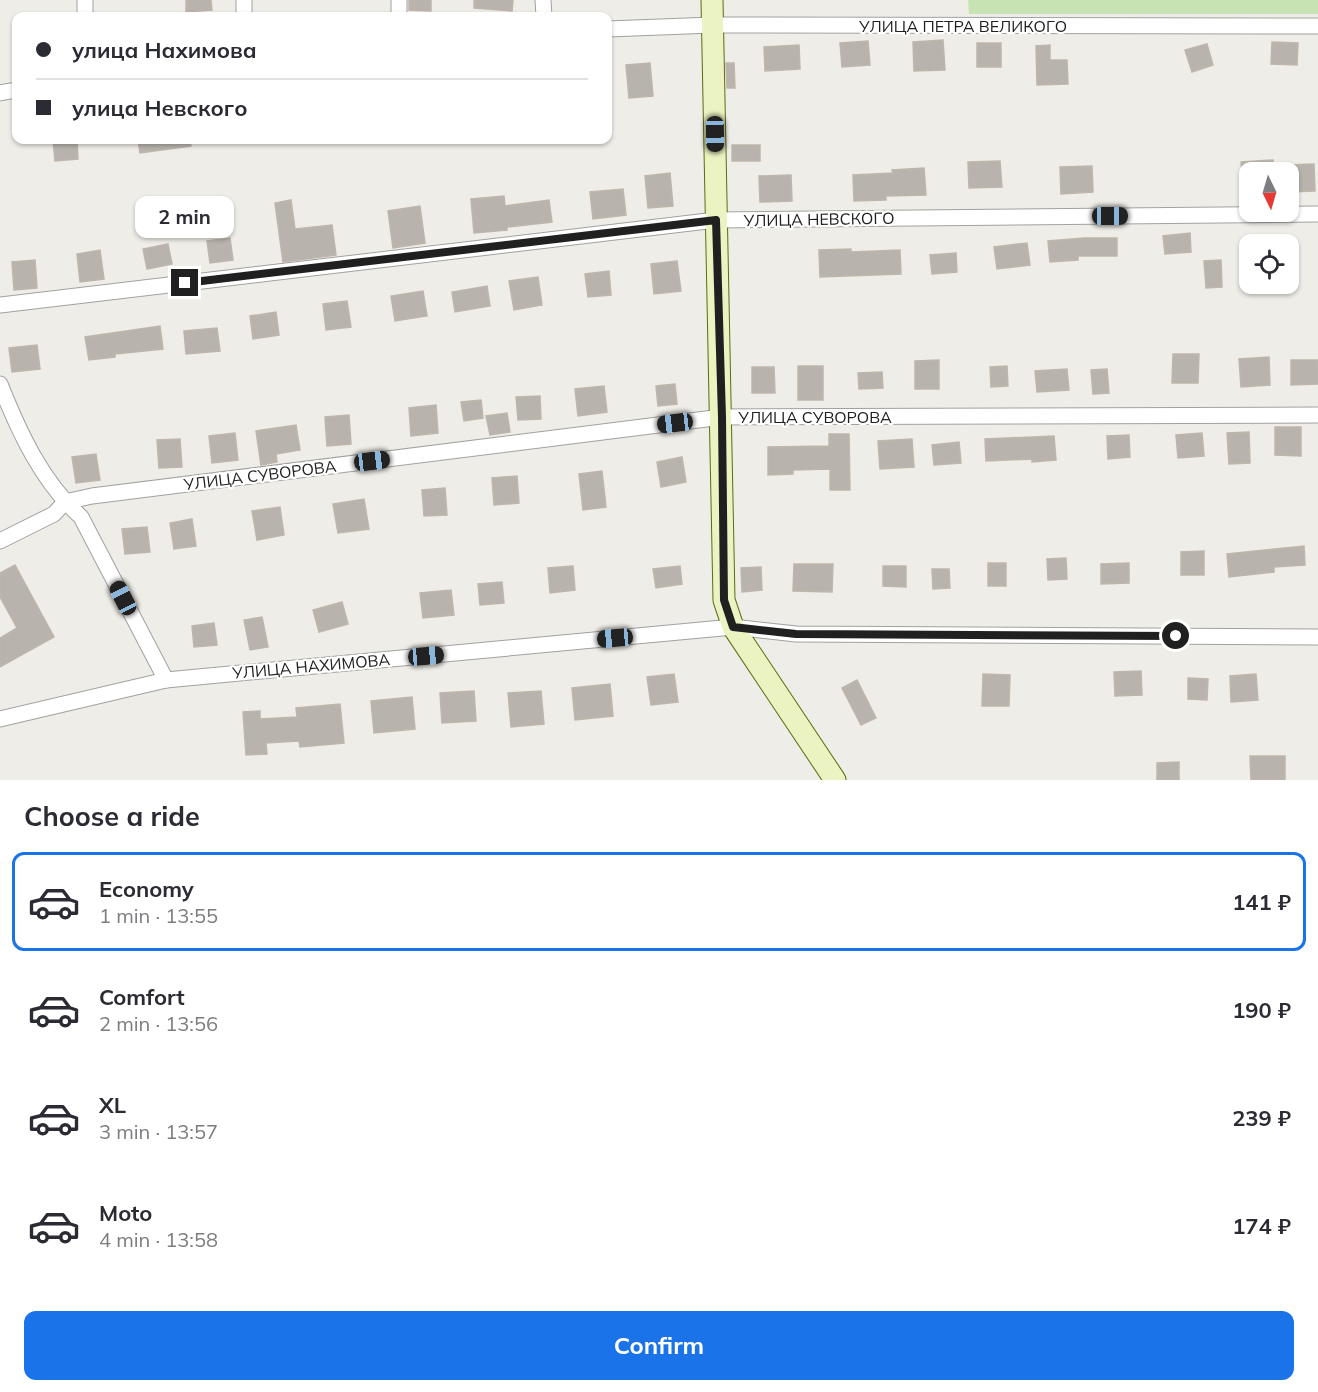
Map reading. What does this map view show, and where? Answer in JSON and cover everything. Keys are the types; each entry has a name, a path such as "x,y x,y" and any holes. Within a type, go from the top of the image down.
{"street":[{"path":"712,0 724,600 733,627 835,780"},
{"name":"УЛИЦА ПЕТРА ВЕЛИКОГО","path":"612,29 714,26 1318,26"},
{"name":"УЛИЦА НЕВСКОГО","path":"0,305 716,220 1318,214"},
{"path":"0,384 36,461 65,502 81,517 165,680"},
{"name":"УЛИЦА СУВОРОВА","path":"65,502 92,496 722,417 1318,416"},
{"path":"0,541 54,514 65,502"},
{"name":"УЛИЦА НАХИМОВА","path":"0,719 165,680 733,627 796,634 1318,637"}],"green space":[{"path":"968,0 1318,0 1318,14 969,14"}],"building":[{"path":"186,0 211,0 212,10 186,12"},
{"path":"409,0 431,0 431,11 409,10"},
{"path":"474,0 513,0 512,11 474,8"},
{"path":"943,40 945,70 914,71 913,42"},
{"path":"868,41 870,65 842,67 840,43"},
{"path":"1272,42 1298,43 1297,65 1271,64"},
{"path":"977,43 1001,43 1001,67 977,67"},
{"path":"1207,44 1213,65 1192,72 1185,50"},
{"path":"799,45 800,69 765,71 764,47"},
{"path":"1050,45 1050,60 1067,60 1068,84 1037,85 1036,46"},
{"path":"650,63 653,96 629,98 626,65"},
{"path":"726,63 734,63 735,88 727,88"},
{"path":"53,144 77,144 78,159 55,161"},
{"path":"139,144 191,144 191,146 140,153"},
{"path":"732,145 760,145 760,161 732,161"},
{"path":"1273,160 1273,162 1241,162"},
{"path":"1000,161 1002,187 969,188 968,162"},
{"path":"1314,164 1315,191 1299,192 1299,165"},
{"path":"1092,166 1093,192 1061,194 1060,167"},
{"path":"924,168 926,195 886,196 886,200 854,201 853,175 893,173 892,170"},
{"path":"670,173 673,206 648,208 645,176"},
{"path":"791,175 792,201 760,202 759,176"},
{"path":"623,189 626,215 593,219 590,192"},
{"path":"504,196 505,206 549,200 552,222 474,233 471,199"},
{"path":"291,200 295,229 332,225 336,255 283,262 275,203"},
{"path":"420,206 425,243 393,248 388,211"},
{"path":"1190,233 1191,252 1165,254 1163,236"},
{"path":"230,238 233,260 210,263 207,241"},
{"path":"1117,238 1117,256 1078,256 1078,260 1050,262 1048,241"},
{"path":"1027,243 1030,265 997,269 994,247"},
{"path":"168,244 172,264 147,269 143,249"},
{"path":"851,249 851,252 900,250 901,274 820,277 819,250"},
{"path":"100,250 104,279 80,282 77,254"},
{"path":"956,253 957,272 932,274 930,255"},
{"path":"35,260 37,288 14,290 12,262"},
{"path":"1221,260 1222,287 1206,288 1204,261"},
{"path":"677,261 681,291 654,294 651,264"},
{"path":"609,271 611,295 588,297 585,274"},
{"path":"538,277 542,305 514,310 509,281"},
{"path":"487,286 490,306 455,312 452,292"},
{"path":"423,291 427,316 395,321 391,296"},
{"path":"347,301 351,327 326,330 323,304"},
{"path":"276,312 279,335 253,339 250,316"},
{"path":"160,326 163,349 115,354 115,357 89,360 85,337"},
{"path":"217,328 220,351 186,354 184,331"},
{"path":"37,345 40,369 12,372 9,348"},
{"path":"1173,354 1199,354 1198,383 1172,383"},
{"path":"1269,357 1270,385 1241,387 1239,359"},
{"path":"939,360 939,389 915,389 915,361"},
{"path":"1291,360 1318,360 1318,384 1291,385"},
{"path":"798,366 823,366 823,400 798,400"},
{"path":"1007,366 1008,386 991,387 990,367"},
{"path":"752,367 774,367 775,393 752,393"},
{"path":"1067,369 1069,390 1037,392 1035,371"},
{"path":"1107,369 1109,393 1093,394 1091,370"},
{"path":"882,372 883,388 859,389 858,373"},
{"path":"675,384 677,404 658,406 656,386"},
{"path":"604,386 607,412 578,416 575,389"},
{"path":"540,396 541,419 518,420 516,397"},
{"path":"481,400 483,418 464,421 461,402"},
{"path":"436,405 438,433 411,436 409,408"},
{"path":"507,413 510,432 490,435 486,416"},
{"path":"349,415 351,444 327,446 325,417"},
{"path":"296,425 300,450 276,454 277,462 261,465 256,431"},
{"path":"1275,427 1301,427 1301,456 1275,455"},
{"path":"1249,432 1250,463 1229,464 1227,433"},
{"path":"235,433 238,460 212,463 209,436"},
{"path":"1202,433 1204,456 1178,458 1176,435"},
{"path":"829,434 849,434 850,490 830,490 830,469 793,470 793,474 768,475 768,447 829,446"},
{"path":"1129,435 1130,457 1108,459 1107,436"},
{"path":"1054,436 1056,460 986,461 985,439"},
{"path":"180,439 182,467 159,468 157,440"},
{"path":"912,439 914,467 880,469 878,441"},
{"path":"959,442 961,463 934,465 932,445"},
{"path":"96,454 100,480 76,483 72,457"},
{"path":"682,457 686,482 661,487 657,462"},
{"path":"602,471 606,507 583,510 579,474"},
{"path":"517,476 519,503 494,505 492,478"},
{"path":"445,488 447,515 424,516 422,490"},
{"path":"364,499 369,529 338,533 333,504"},
{"path":"280,507 284,535 257,540 252,511"},
{"path":"192,519 196,546 174,549 170,523"},
{"path":"147,527 150,552 125,554 122,529"},
{"path":"1304,546 1305,565 1274,567 1274,572 1229,577 1227,554"},
{"path":"1204,551 1204,575 1181,575 1181,552"},
{"path":"1066,558 1067,579 1048,580 1047,559"},
{"path":"988,563 1006,563 1006,586 988,586"},
{"path":"1129,563 1129,583 1101,584 1101,564"},
{"path":"794,564 833,564 832,592 793,591"},
{"path":"15,565 54,637 0,667 0,638 17,628 0,597 0,573"},
{"path":"573,566 575,590 550,593 548,568"},
{"path":"680,566 682,584 656,588 653,569"},
{"path":"883,566 906,566 906,587 883,586"},
{"path":"761,567 762,590 742,592 741,568"},
{"path":"932,569 949,569 950,588 933,589"},
{"path":"502,582 504,603 480,605 478,584"},
{"path":"451,590 454,615 423,618 420,593"},
{"path":"342,602 348,624 319,632 313,610"},
{"path":"262,617 268,647 250,650 244,620"},
{"path":"214,623 217,645 194,647 192,626"},
{"path":"1141,671 1142,695 1115,696 1114,672"},
{"path":"674,674 678,702 651,705 647,677"},
{"path":"983,674 1010,675 1009,706 982,706"},
{"path":"1256,674 1258,700 1231,702 1230,676"},
{"path":"1188,678 1208,679 1207,700 1188,699"},
{"path":"857,680 876,718 861,725 842,688"},
{"path":"610,684 613,716 575,720 572,688"},
{"path":"474,691 476,721 442,723 440,693"},
{"path":"541,691 544,724 511,727 508,693"},
{"path":"412,697 415,729 374,733 371,701"},
{"path":"340,704 344,743 300,747 299,741 266,743 267,754 246,755 243,712 260,711 260,719 297,717 296,708"},
{"path":"1250,756 1285,756 1285,780 1251,780"},
{"path":"1179,762 1179,780 1157,780 1157,763"}],"route":[{"path":"185,283 716,220 722,417 724,600 733,627 796,634 1176,636"}]}
